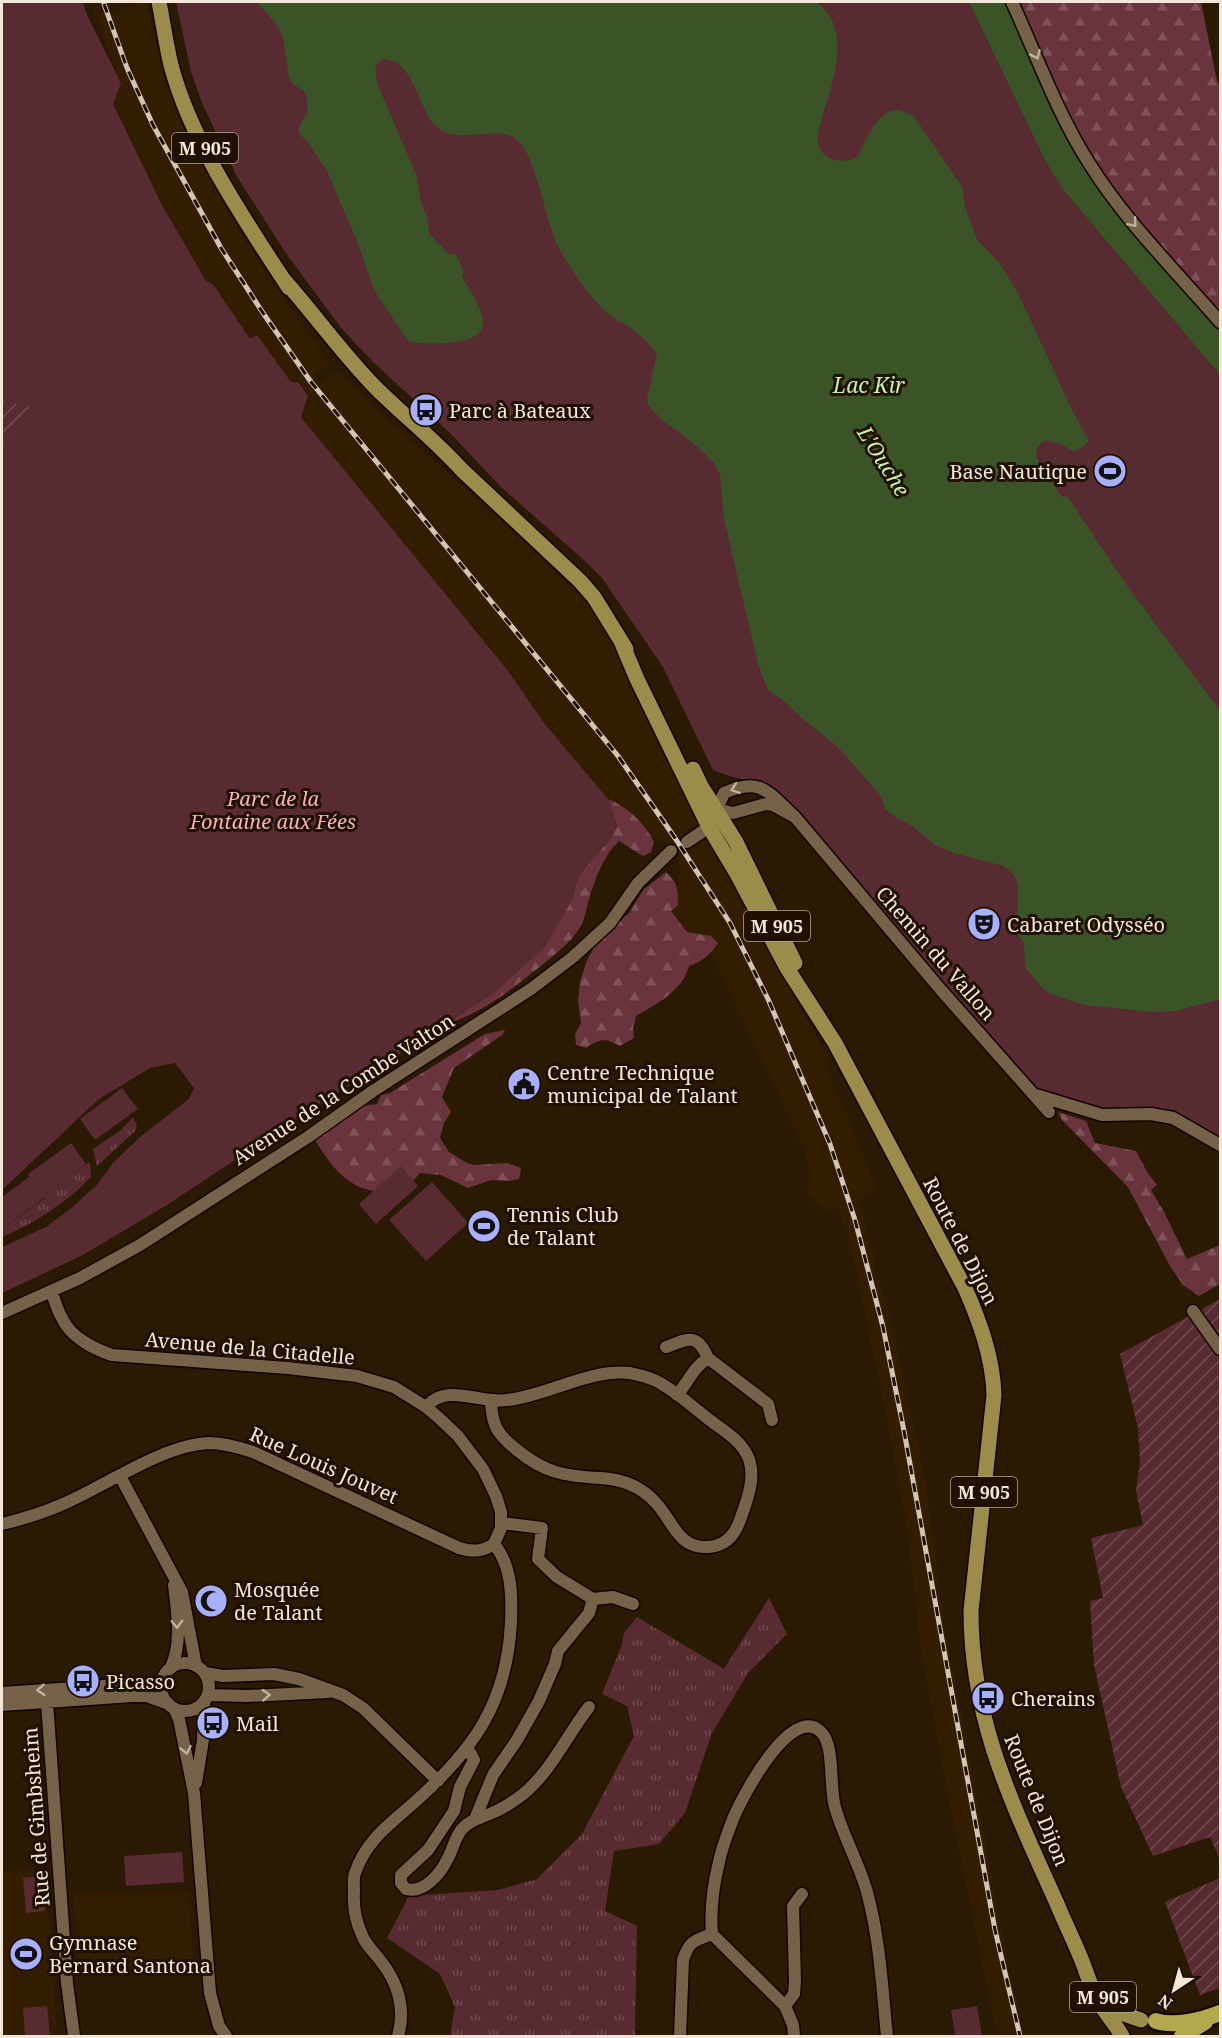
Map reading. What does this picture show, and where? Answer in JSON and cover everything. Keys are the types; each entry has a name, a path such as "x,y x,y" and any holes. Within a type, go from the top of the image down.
{"highway":[{"path":"1149,2021 1178,2024 1218,2014"},
{"path":"1182,2037 1218,2014"}],"main road":[{"name":"M 905","path":"159,2 171,66 187,110 235,203 306,314 353,375 390,413 449,466 462,470"},
{"name":"M 905","path":"284,280 359,370 594,597 653,689 701,786 717,809"},
{"name":"M 905","path":"390,413 403,419 435,448 446,452"},
{"name":"M 905","path":"621,641 642,690 709,827"},
{"name":"M 905","path":"685,777 703,802 717,809"},
{"path":"709,827 717,809"},
{"name":"Route de Dijon","path":"717,809 827,1021 835,1043"},
{"name":"Route de Dijon","path":"709,827 727,846 763,912 785,943"},
{"name":"Route de Dijon","path":"709,827 787,968 835,1043 964,1288 986,1342 994,1395 971,1611 976,1680 987,1731 1000,1775 1098,2001 1123,2037"},
{"name":"Route de Dijon","path":"1080,1957 1110,2006 1122,2015 1149,2021"},
{"path":"1123,2037 1132,2025 1149,2021 1164,2026 1171,2037"}],"street":[{"path":"1012,2 1067,124 1088,162 1114,201 1221,322"},
{"name":"Chemin du Vallon","path":"795,817 773,805 766,804 733,813 717,809 724,793 753,785 762,789 795,817 941,990 1049,1112"},
{"path":"687,842 709,827"},
{"name":"Avenue de la Combe Valton","path":"2,1313 80,1278 149,1239 531,989 573,957 610,923 638,883 671,851"},
{"path":"1035,1095 1102,1115 1151,1114 1173,1118 1221,1145"},
{"name":"Avenue de la Citadelle","path":"51,1291 62,1321 80,1339 98,1351 112,1355 288,1368 357,1376 394,1388 426,1407 458,1436 483,1469 496,1496 502,1523"},
{"path":"1193,1311 1221,1350"},
{"path":"666,1347 689,1339 700,1344 708,1358 768,1404 772,1420"},
{"path":"677,1395 697,1365 708,1358"},
{"path":"426,1407 432,1400 457,1394 491,1401 506,1401 536,1395 598,1375 620,1372 651,1378 677,1395 738,1443 750,1462 751,1485 738,1526 728,1539 714,1546 695,1546 683,1540 657,1503 633,1485 609,1478 561,1475 541,1468 531,1461 496,1431 491,1401"},
{"name":"Rue Louis Jouvet","path":"2,1524 38,1515 65,1504 178,1449 203,1444 228,1444 253,1452 459,1548 478,1551 494,1544"},
{"path":"120,1476 182,1592 201,1669 209,1684 194,1793"},
{"path":"398,2037 402,2016 400,1998 390,1973 362,1936 353,1906 355,1874 370,1842 438,1781 467,1749 494,1703 504,1673 511,1616 508,1571 505,1560 494,1544 502,1523 542,1528 538,1559 557,1577 592,1599 613,1597 633,1604"},
{"path":"173,1578 177,1647 174,1660 162,1682 162,1691 179,1719 194,1793 210,1993 219,2026 226,2037"},
{"path":"475,1819 493,1775 528,1720 555,1664 558,1651 589,1613 592,1599"},
{"path":"170,1669 183,1663 223,1676 274,1674 299,1679 343,1695 363,1708 438,1781"},
{"path":"2,1693 162,1682"},
{"path":"2,1705 147,1696 182,1711 198,1708 206,1699 332,1692"},
{"name":"Rue de Gimbsheim","path":"47,1702 67,1983 74,2037"},
{"path":"467,1749 474,1760 460,1787 454,1811 428,1850 403,1872 401,1879 406,1889 415,1890 432,1880 447,1862 458,1834 475,1819 494,1812 533,1785 566,1743 576,1724 590,1707"},
{"path":"794,2037 793,2025 785,2006 712,1934 711,1896 719,1860 734,1818 753,1781 775,1749 798,1728 809,1727 823,1734 830,1753 835,1807 867,1890 876,1931 887,2037"},
{"path":"785,2006 794,1994 793,1906 802,1894"},
{"path":"680,2037 683,1960 686,1950 693,1941 712,1934"}],"shaded area":[{"path":"108,2 112,15 137,2 147,2 162,72 182,126 221,199 263,269 330,364 315,375 320,382 337,370 375,408 528,545 585,602 606,628 694,812 697,831 687,847 703,839 711,843 827,1057 824,1064 878,1190 859,1200 893,1331 925,1478 944,1622 1007,1959 1025,2036 997,2036 921,1649 908,1533 886,1414 856,1270 839,1208 824,1211 806,1191 812,1175 804,1149 711,953 718,943 696,933 687,932 671,910 678,905 677,882 680,872 677,857 665,841 652,837 649,831 615,802 608,799 544,723 509,672 301,417 308,396 291,382 257,335 251,340 213,284 206,281 163,207 113,103 121,83 92,7"},
{"path":"46,1869 57,2036 2,2036 2,1871"},
{"path":"188,1892 194,1968 79,1975 73,1893"}],"green space":[{"name":"Parc de la Fontaine aux Fées","path":"2,2 83,2 87,15 121,83 113,104 163,207 206,281 213,284 250,339 257,335 291,382 298,382 308,396 301,417 509,672 544,723 608,799 617,826 613,835 578,878 571,902 545,947 493,994 167,1205 81,1256 2,1293 2,1247 46,1227 70,1209 96,1186 113,1163 140,1137 189,1099 194,1088 175,1063 150,1068 99,1099 2,1190"},
{"path":"176,2 969,2 1045,161 1064,191 1220,375 1220,1139 1208,1130 1172,1113 1100,1110 1027,1085 756,780 729,776 713,770 663,667 602,578 501,487 452,435 372,361 342,329 285,252 236,175 202,103 191,72"},
{"path":"1005,2 1201,2 1217,81 1220,86 1220,332 1116,211 1094,181 1074,147"},
{"path":"2,401 30,406 22,425 2,448"},
{"path":"608,799 641,822 654,842 651,852 643,856 619,841 600,868 583,922 571,939 498,999 448,1024 571,902 578,878 609,840 617,826"},
{"path":"666,872 675,883 677,890 678,905 671,911 687,932 711,936 718,943 706,957 689,966 675,990 636,1016 633,1028 634,1038 620,1046 606,1040 586,1048 576,1045 575,1034 581,1023 578,1001 580,982 587,960 598,940 630,912 643,890"},
{"path":"505,1030 502,1035 454,1068 442,1097 451,1112 444,1123 440,1138 449,1152 467,1163 474,1165 507,1163 521,1168 519,1179 491,1180 468,1188 441,1175 420,1173 408,1185 400,1189 384,1191 361,1188 351,1183 335,1168 315,1140 338,1121 364,1106 377,1104 381,1095 390,1093 485,1034"},
{"path":"122,1088 138,1109 95,1140 80,1119"},
{"path":"1058,1112 1086,1121 1095,1143 1136,1151 1157,1185 1151,1190 1187,1259 1220,1245 1220,1284 1199,1296 1183,1285 1170,1266 1128,1187 1062,1120"},
{"path":"133,1117 137,1125 135,1131 97,1166 93,1149 120,1131"},
{"path":"71,1143 86,1164 2,1229 2,1197 29,1177 28,1174"},
{"path":"90,1163 91,1177 61,1204 38,1219 2,1237 2,1229 45,1198 44,1195"},
{"path":"401,1166 418,1186 376,1224 359,1204"},
{"path":"432,1182 468,1223 426,1261 389,1220"},
{"path":"1220,1299 1220,1860 1210,1837 1153,1856 1121,1787 1094,1665 1090,1601 1103,1598 1091,1538 1143,1525 1136,1491 1140,1463 1138,1428 1120,1354"},
{"path":"769,1598 787,1634 748,1673 712,1733 685,1813 659,1844 614,1851 605,1911 637,1926 635,2036 450,2036 455,2007 440,1974 387,1938 409,1896 498,1890 537,1879 582,1834 634,1736 627,1706 602,1694 621,1647 624,1633 637,1617 724,1669"},
{"path":"182,1852 184,1882 126,1886 124,1856"},
{"path":"42,1876 45,1911 26,1913 23,1878"},
{"path":"1220,1878 1220,1988 1200,1995 1165,1902"},
{"path":"47,2006 50,2036 25,2036 23,2008"},
{"path":"977,2006 982,2036 955,2036 951,2010"}],"water":[{"name":"Lac Kir","path":"257,2 816,2 828,13 834,26 837,57 835,73 818,135 822,153 832,159 845,161 857,158 872,129 886,114 894,110 915,118 962,187 965,207 977,240 998,261 1017,291 1072,410 1089,441 1074,451 1058,442 1043,441 1036,449 1037,459 1062,497 1067,496 1123,580 1220,711 1220,999 1176,1011 1152,1012 1084,1005 1051,994 1042,988 1025,967 1024,944 1017,933 1018,885 1014,875 1004,866 954,853 935,845 912,826 895,817 885,809 881,796 837,746 768,690 758,664 724,519 720,474 714,463 698,447 663,421 648,405 647,399 657,354 639,334 600,306 575,274 557,244 535,172 523,147 516,139 498,133 464,135 443,131 428,116 408,75 393,61 383,59 375,67 377,83 417,177 430,235 450,255 456,254 464,272 462,277 478,306 483,324 480,331 473,337 463,341 426,343 408,341 374,290 359,246 327,171 299,133 299,127 308,111 306,94 289,78 283,37 276,24"},
{"path":"969,2 1005,2 1074,147 1094,181 1116,211 1220,332 1220,375 1064,191 1045,161"}],"railway":[{"path":"104,4 127,68 153,125 221,248 263,313 311,382 618,756 730,923 768,999 830,1144 855,1220 883,1327 995,1930 1020,2036"}],"place":[{"name":"Parc à Bateaux","path":"426,410"},
{"name":"Base Nautique","path":"1110,471"},
{"name":"Cabaret Odysséo","path":"984,924"},
{"name":"Centre Technique municipal de Talant","path":"524,1084"},
{"name":"Tennis Club de Talant","path":"484,1226"},
{"name":"Mosquée de Talant","path":"211,1601"},
{"name":"Picasso","path":"83,1681"},
{"name":"Cherains","path":"988,1698"},
{"name":"Mail","path":"213,1723"},
{"name":"Gymnase Bernard Santona","path":"26,1954"}],"water label":[{"name":"L'Ouche","path":"884,461"}]}
